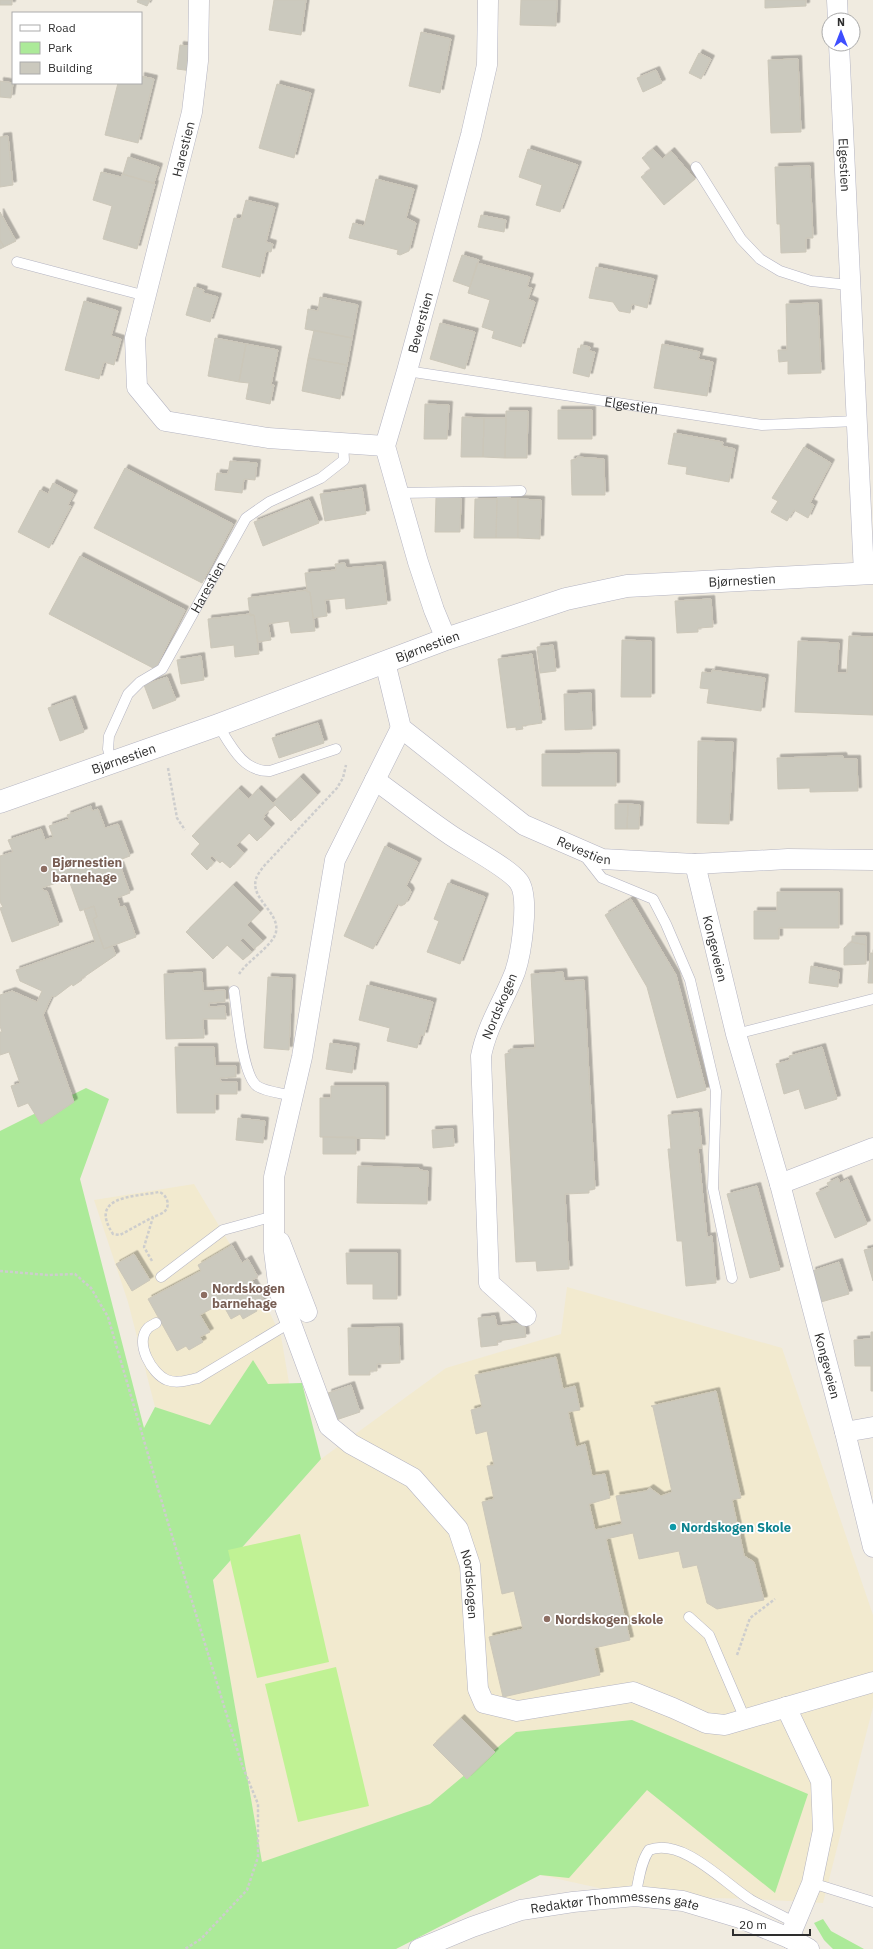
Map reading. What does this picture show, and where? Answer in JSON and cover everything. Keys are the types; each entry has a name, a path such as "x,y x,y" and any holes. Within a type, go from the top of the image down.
{"street":[{"name":"Harestien","path":"199,0 198,61 192,112 135,338 137,387 164,421 268,438 385,446"},
{"name":"Beverstien","path":"385,446 407,371 471,135 487,65 488,0"},
{"path":"837,0 838,12"},
{"name":"Elgestien","path":"839,52 849,285 857,422 866,456 868,574"},
{"path":"385,446 418,562 434,610 446,639"},
{"name":"Bjørnestien","path":"0,802 218,725 446,639 566,599 627,586 868,574"},
{"path":"385,662 401,728"},
{"name":"Nordskogen","path":"401,728 336,860 302,1057 274,1177 274,1251 279,1291 299,1317 329,1426 351,1444 413,1478 458,1529 470,1565 478,1689 484,1703 517,1711 633,1692 706,1723 725,1725 873,1682"},
{"name":"Revestien","path":"401,728 524,825 602,859 695,864 788,859 873,860"},
{"name":"Nordskogen","path":"375,780 449,834 511,874 520,883 523,897 524,934 515,972 485,1037 481,1056 489,1283 526,1316"},
{"name":"Kongeveien","path":"695,864 736,1034 780,1184 845,1432 873,1547"},
{"path":"780,1184 873,1148"},
{"path":"845,1432 873,1427"},
{"path":"786,1707 821,1781 823,1830 812,1883 792,1930"},
{"name":"Redaktør Thommessens gate","path":"419,1949 472,1927 521,1910 573,1902 636,1896 683,1901 740,1918 792,1930 809,1949"}],"lane":[{"path":"696,167 741,238 760,259 780,271 811,281 849,285"},
{"path":"17,262 146,296"},
{"name":"Elgestien","path":"407,371 762,425 857,422"},
{"name":"Harestien","path":"112,763 108,749 109,736 128,694 140,682 162,669 246,518 269,502 321,478 344,460 343,443"},
{"path":"398,493 521,491"},
{"path":"218,725 234,750 247,765 262,771 270,771 336,749"},
{"path":"578,849 602,878 653,899 666,924 690,980 716,1091 713,1188 732,1278"},
{"path":"234,991 240,1038 248,1073 252,1081 258,1086 292,1096"},
{"path":"736,1034 873,999"},
{"path":"161,1277 223,1230 274,1220"},
{"path":"156,1323 147,1329 143,1342 146,1355 153,1370 166,1380 185,1382 198,1378 299,1317"},
{"path":"689,1617 709,1635 745,1719"},
{"path":"636,1896 641,1869 646,1854 649,1850 663,1848 680,1852 709,1868 792,1930"},
{"path":"812,1883 873,1902"}],"path":[{"path":"164,744 177,818 186,830"},
{"path":"234,991 234,983 241,970 272,941 276,933 276,922 257,891 256,879 264,866 337,788 346,768 344,755 336,749"},
{"path":"153,1217 120,1235 113,1234 105,1215 106,1207 114,1200 159,1192 164,1193 168,1200 165,1211 153,1217 144,1247 161,1277"},
{"path":"0,1271 48,1275 75,1274 91,1288 108,1317 177,1554 242,1764 258,1804 258,1857 247,1890 201,1939 185,1949"},
{"path":"728,1680 750,1618 775,1599"}],"shaded area":[{"path":"194,1184 264,1301 281,1336 303,1465 155,1407 128,1302 94,1200"},
{"name":"Nordskogen skole","path":"567,1287 782,1348 873,1615 873,1707 823,1903 754,1899 635,1896 540,1875 396,1949 262,1862 213,1580 321,1459 446,1368 561,1334"}],"green space":[{"path":"86,1088 109,1099 80,1179 144,1428 155,1407 210,1425 253,1360 268,1384 302,1383 321,1459 213,1580 262,1862 430,1804 516,1732 632,1720 808,1794 775,1893 647,1790 569,1878 540,1875 396,1949 0,1949 0,1131"},
{"path":"300,1534 329,1662 257,1678 228,1550"},
{"path":"336,1667 369,1806 298,1822 265,1684"},
{"path":"823,1919 831,1931 864,1949 833,1949 824,1940 814,1923"}],"building":[{"path":"0,0 12,0 12,5 0,5"},
{"path":"138,0 150,0 147,6 137,2"},
{"path":"274,0 306,0 301,35 269,30"},
{"path":"521,0 557,0 556,26 520,25"},
{"path":"765,0 806,0 806,6 765,8"},
{"path":"421,32 451,39 440,93 409,86"},
{"path":"180,45 195,47 192,71 177,69"},
{"path":"699,53 711,59 701,79 689,73"},
{"path":"798,59 801,132 771,133 768,60"},
{"path":"656,70 662,83 643,92 637,78"},
{"path":"142,76 154,79 138,143 105,135 118,84 142,84"},
{"path":"0,81 12,83 11,98 0,97"},
{"path":"277,84 311,93 294,158 259,148"},
{"path":"8,136 13,185 0,187 0,137"},
{"path":"528,149 578,165 560,212 536,205 542,185 519,177"},
{"path":"653,149 662,159 671,151 695,179 664,205 641,177 651,169 642,158"},
{"path":"128,157 159,167 154,183 123,174"},
{"path":"810,166 813,238 806,238 806,252 781,253 780,224 777,224 775,167"},
{"path":"101,172 121,177 122,174 155,184 137,249 103,239 112,206 93,200"},
{"path":"376,179 414,189 406,218 416,223 409,251 400,255 397,254 398,250 349,238 353,223 364,226"},
{"path":"246,200 275,207 266,242 273,244 271,252 266,251 260,277 222,267 234,218 241,219"},
{"path":"0,212 16,241 4,247 0,240"},
{"path":"481,215 506,220 504,232 478,227"},
{"path":"0,240 4,247 0,249"},
{"path":"462,255 479,260 470,287 453,281"},
{"path":"477,263 530,277 527,287 532,288 528,299 535,302 521,347 492,338 494,331 482,327 490,300 468,293"},
{"path":"596,267 654,279 647,308 632,304 630,313 619,311 613,302 589,298"},
{"path":"194,287 204,290 203,293 218,297 210,322 186,315"},
{"path":"320,297 358,305 352,338 305,329 308,309 318,311"},
{"path":"84,301 118,311 111,336 121,339 114,365 104,362 99,379 65,370"},
{"path":"818,303 821,373 788,374 788,361 779,362 778,350 787,350 786,304"},
{"path":"440,323 475,332 465,369 430,359"},
{"path":"314,330 352,338 347,365 308,358"},
{"path":"215,338 246,344 239,382 208,376"},
{"path":"246,344 278,350 271,385 274,385 270,404 246,399 249,383 239,382"},
{"path":"662,344 700,352 698,359 713,362 707,396 654,388"},
{"path":"581,345 590,347 589,351 595,352 589,377 573,373 578,348 580,349"},
{"path":"308,358 347,365 340,399 302,391"},
{"path":"425,404 449,405 447,439 424,439"},
{"path":"558,410 592,410 592,439 558,439"},
{"path":"506,411 528,411 527,458 505,458"},
{"path":"462,417 484,418 483,457 461,457"},
{"path":"484,418 506,418 505,458 483,457"},
{"path":"674,433 723,442 722,446 735,449 729,482 686,474 687,467 668,464"},
{"path":"804,447 831,463 810,503 814,505 808,518 794,510 787,521 771,512 778,501 772,498"},
{"path":"577,457 604,459 605,495 572,495 571,460 577,459"},
{"path":"230,461 257,463 255,480 244,479 242,493 215,490 217,473 228,474"},
{"path":"125,468 233,524 202,583 94,528"},
{"path":"53,483 74,494 68,505 71,506 49,548 18,532 40,490 48,494"},
{"path":"362,488 366,514 325,521 320,494"},
{"path":"498,496 510,496 510,499 518,499 518,538 496,538"},
{"path":"436,497 461,498 460,532 435,532"},
{"path":"475,499 497,499 496,538 474,538"},
{"path":"518,499 541,500 540,539 518,538"},
{"path":"309,500 319,523 263,546 254,522"},
{"path":"80,556 185,610 155,669 49,614"},
{"path":"345,563 346,568 382,565 387,604 346,609 345,598 325,600 327,616 313,618 310,592 307,592 305,573 336,570 335,564"},
{"path":"307,590 307,592 310,592 315,631 291,633 289,621 268,624 271,640 258,642 254,615 250,616 248,598"},
{"path":"711,599 713,627 698,628 698,632 677,633 675,601"},
{"path":"250,614 254,615 259,654 235,657 234,645 211,648 208,619"},
{"path":"849,636 873,637 873,715 795,712 798,641 839,643 837,673 847,673"},
{"path":"622,640 651,641 651,697 621,697"},
{"path":"553,645 556,671 540,673 537,647"},
{"path":"532,654 542,723 522,726 523,729 516,730 516,727 507,728 498,659"},
{"path":"201,656 204,680 181,684 177,660"},
{"path":"712,670 765,678 761,711 707,703 709,689 700,688 702,672 712,673"},
{"path":"167,677 176,700 153,709 144,685"},
{"path":"591,693 592,729 565,730 564,694"},
{"path":"72,699 84,732 60,741 48,708"},
{"path":"318,723 324,743 279,758 272,738"},
{"path":"698,741 733,742 729,824 697,823"},
{"path":"616,753 616,786 542,786 542,754"},
{"path":"843,756 844,759 857,759 858,791 810,792 810,788 778,789 777,758"},
{"path":"300,777 317,795 291,821 273,803"},
{"path":"238,789 249,799 258,789 275,805 264,815 265,816 263,819 271,827 257,841 249,833 236,846 244,853 230,868 222,861 220,863 212,856 210,858 214,862 207,870 191,854 200,844 192,836"},
{"path":"615,804 628,804 627,829 615,829"},
{"path":"628,804 640,805 639,829 627,829"},
{"path":"91,806 92,811 98,809 105,828 118,824 130,856 114,862 116,867 120,865 130,893 117,898 120,907 125,906 136,937 104,949 93,919 97,917 94,906 80,911 70,883 75,882 73,877 42,888 44,891 47,891 59,925 12,942 0,908 3,907 0,902 0,856 13,852 8,840 41,829 45,840 53,837 49,826 69,819 67,815"},
{"path":"385,846 418,862 406,886 411,892 405,904 401,906 397,904 373,949 344,936"},
{"path":"448,883 485,897 460,964 427,952 439,921 434,919"},
{"path":"233,885 260,912 247,925 263,941 254,949 243,938 240,941 252,952 243,960 227,945 213,959 186,932"},
{"path":"777,892 839,892 839,928 779,928 779,939 754,939 754,911 777,911"},
{"path":"631,899 676,975 706,1090 677,1098 647,987 605,915"},
{"path":"94,906 97,917 93,919 104,949 112,946 116,955 73,986 72,984 55,997 52,996 43,1015 74,1102 41,1124 28,1103 18,1107 11,1086 20,1083 9,1052 0,1055 0,1032 2,1032 0,1026 0,995 12,991 37,1002 42,991 20,981 16,970 95,942 84,910"},
{"path":"852,936 866,936 866,945 852,942"},
{"path":"851,942 866,945 866,964 844,965 844,948"},
{"path":"870,953 873,953 873,983 868,983"},
{"path":"811,966 839,972 838,987 809,983"},
{"path":"202,972 203,991 225,990 225,1002 209,1003 209,1007 225,1006 226,1019 203,1019 204,1038 166,1039 164,974"},
{"path":"563,972 564,981 584,980 595,1189 589,1190 589,1193 565,1194 569,1269 537,1271 536,1261 516,1262 505,1054 510,1053 510,1049 535,1048 531,974"},
{"path":"268,977 292,978 289,1050 264,1048"},
{"path":"367,985 433,1002 424,1036 421,1035 417,1048 387,1041 390,1028 359,1020"},
{"path":"330,1043 356,1047 352,1073 326,1069"},
{"path":"175,1047 214,1047 215,1066 236,1066 236,1077 220,1078 221,1082 237,1082 237,1094 215,1094 215,1113 177,1113"},
{"path":"822,1047 837,1099 805,1109 799,1089 784,1094 776,1064 790,1060 789,1056"},
{"path":"331,1086 385,1086 385,1139 320,1137 320,1098 331,1098"},
{"path":"698,1112 702,1148 698,1148 707,1237 712,1236 716,1283 686,1286 682,1241 677,1241 668,1149 671,1149 668,1115"},
{"path":"238,1118 265,1121 263,1143 236,1140"},
{"path":"453,1129 454,1146 433,1148 432,1130"},
{"path":"323,1137 356,1137 356,1154 323,1154"},
{"path":"358,1166 419,1168 419,1170 428,1171 427,1204 357,1203"},
{"path":"838,1178 840,1183 848,1179 867,1224 835,1238 816,1193 829,1187 827,1183"},
{"path":"757,1186 780,1270 750,1278 727,1194"},
{"path":"232,1245 242,1263 248,1259 258,1277 252,1280 264,1301 254,1307 257,1311 243,1319 240,1314 231,1319 222,1303 200,1315 210,1332 200,1337 203,1342 189,1350 186,1346 177,1351 148,1299 201,1271 198,1265"},
{"path":"873,1248 873,1281 864,1250"},
{"path":"346,1253 397,1253 397,1299 373,1299 373,1284 347,1284"},
{"path":"134,1254 150,1280 132,1291 116,1264"},
{"path":"839,1262 849,1294 821,1302 812,1271"},
{"path":"495,1316 497,1326 524,1323 526,1337 497,1341 498,1345 481,1347 478,1318"},
{"path":"399,1327 400,1363 377,1364 377,1371 370,1371 370,1375 349,1375 348,1328"},
{"path":"871,1332 873,1332 873,1391 871,1391 871,1366 855,1366 854,1340 871,1339"},
{"name":"Nordskogen Skole","path":"556,1357 563,1389 575,1386 580,1410 568,1412 576,1447 585,1444 592,1476 605,1474 610,1498 589,1504 595,1530 622,1524 616,1496 646,1491 650,1488 661,1496 672,1492 653,1407 651,1406 716,1391 741,1498 732,1500 743,1555 754,1562 764,1600 717,1609 707,1603 697,1565 683,1568 679,1551 639,1559 633,1533 606,1539 630,1640 594,1648 600,1675 503,1697 489,1637 523,1629 514,1591 502,1594 482,1502 494,1499 487,1466 494,1465 487,1431 476,1434 471,1410 482,1407 475,1375"},
{"path":"351,1385 360,1412 336,1420 328,1393"},
{"path":"461,1718 495,1752 467,1779 433,1745"}],"place":[{"name":"Bjørnestien barnehage","path":"44,869"},
{"name":"Nordskogen barnehage","path":"204,1295"},
{"name":"Nordskogen Skole","path":"673,1527"},
{"name":"Nordskogen skole","path":"547,1619"}]}
